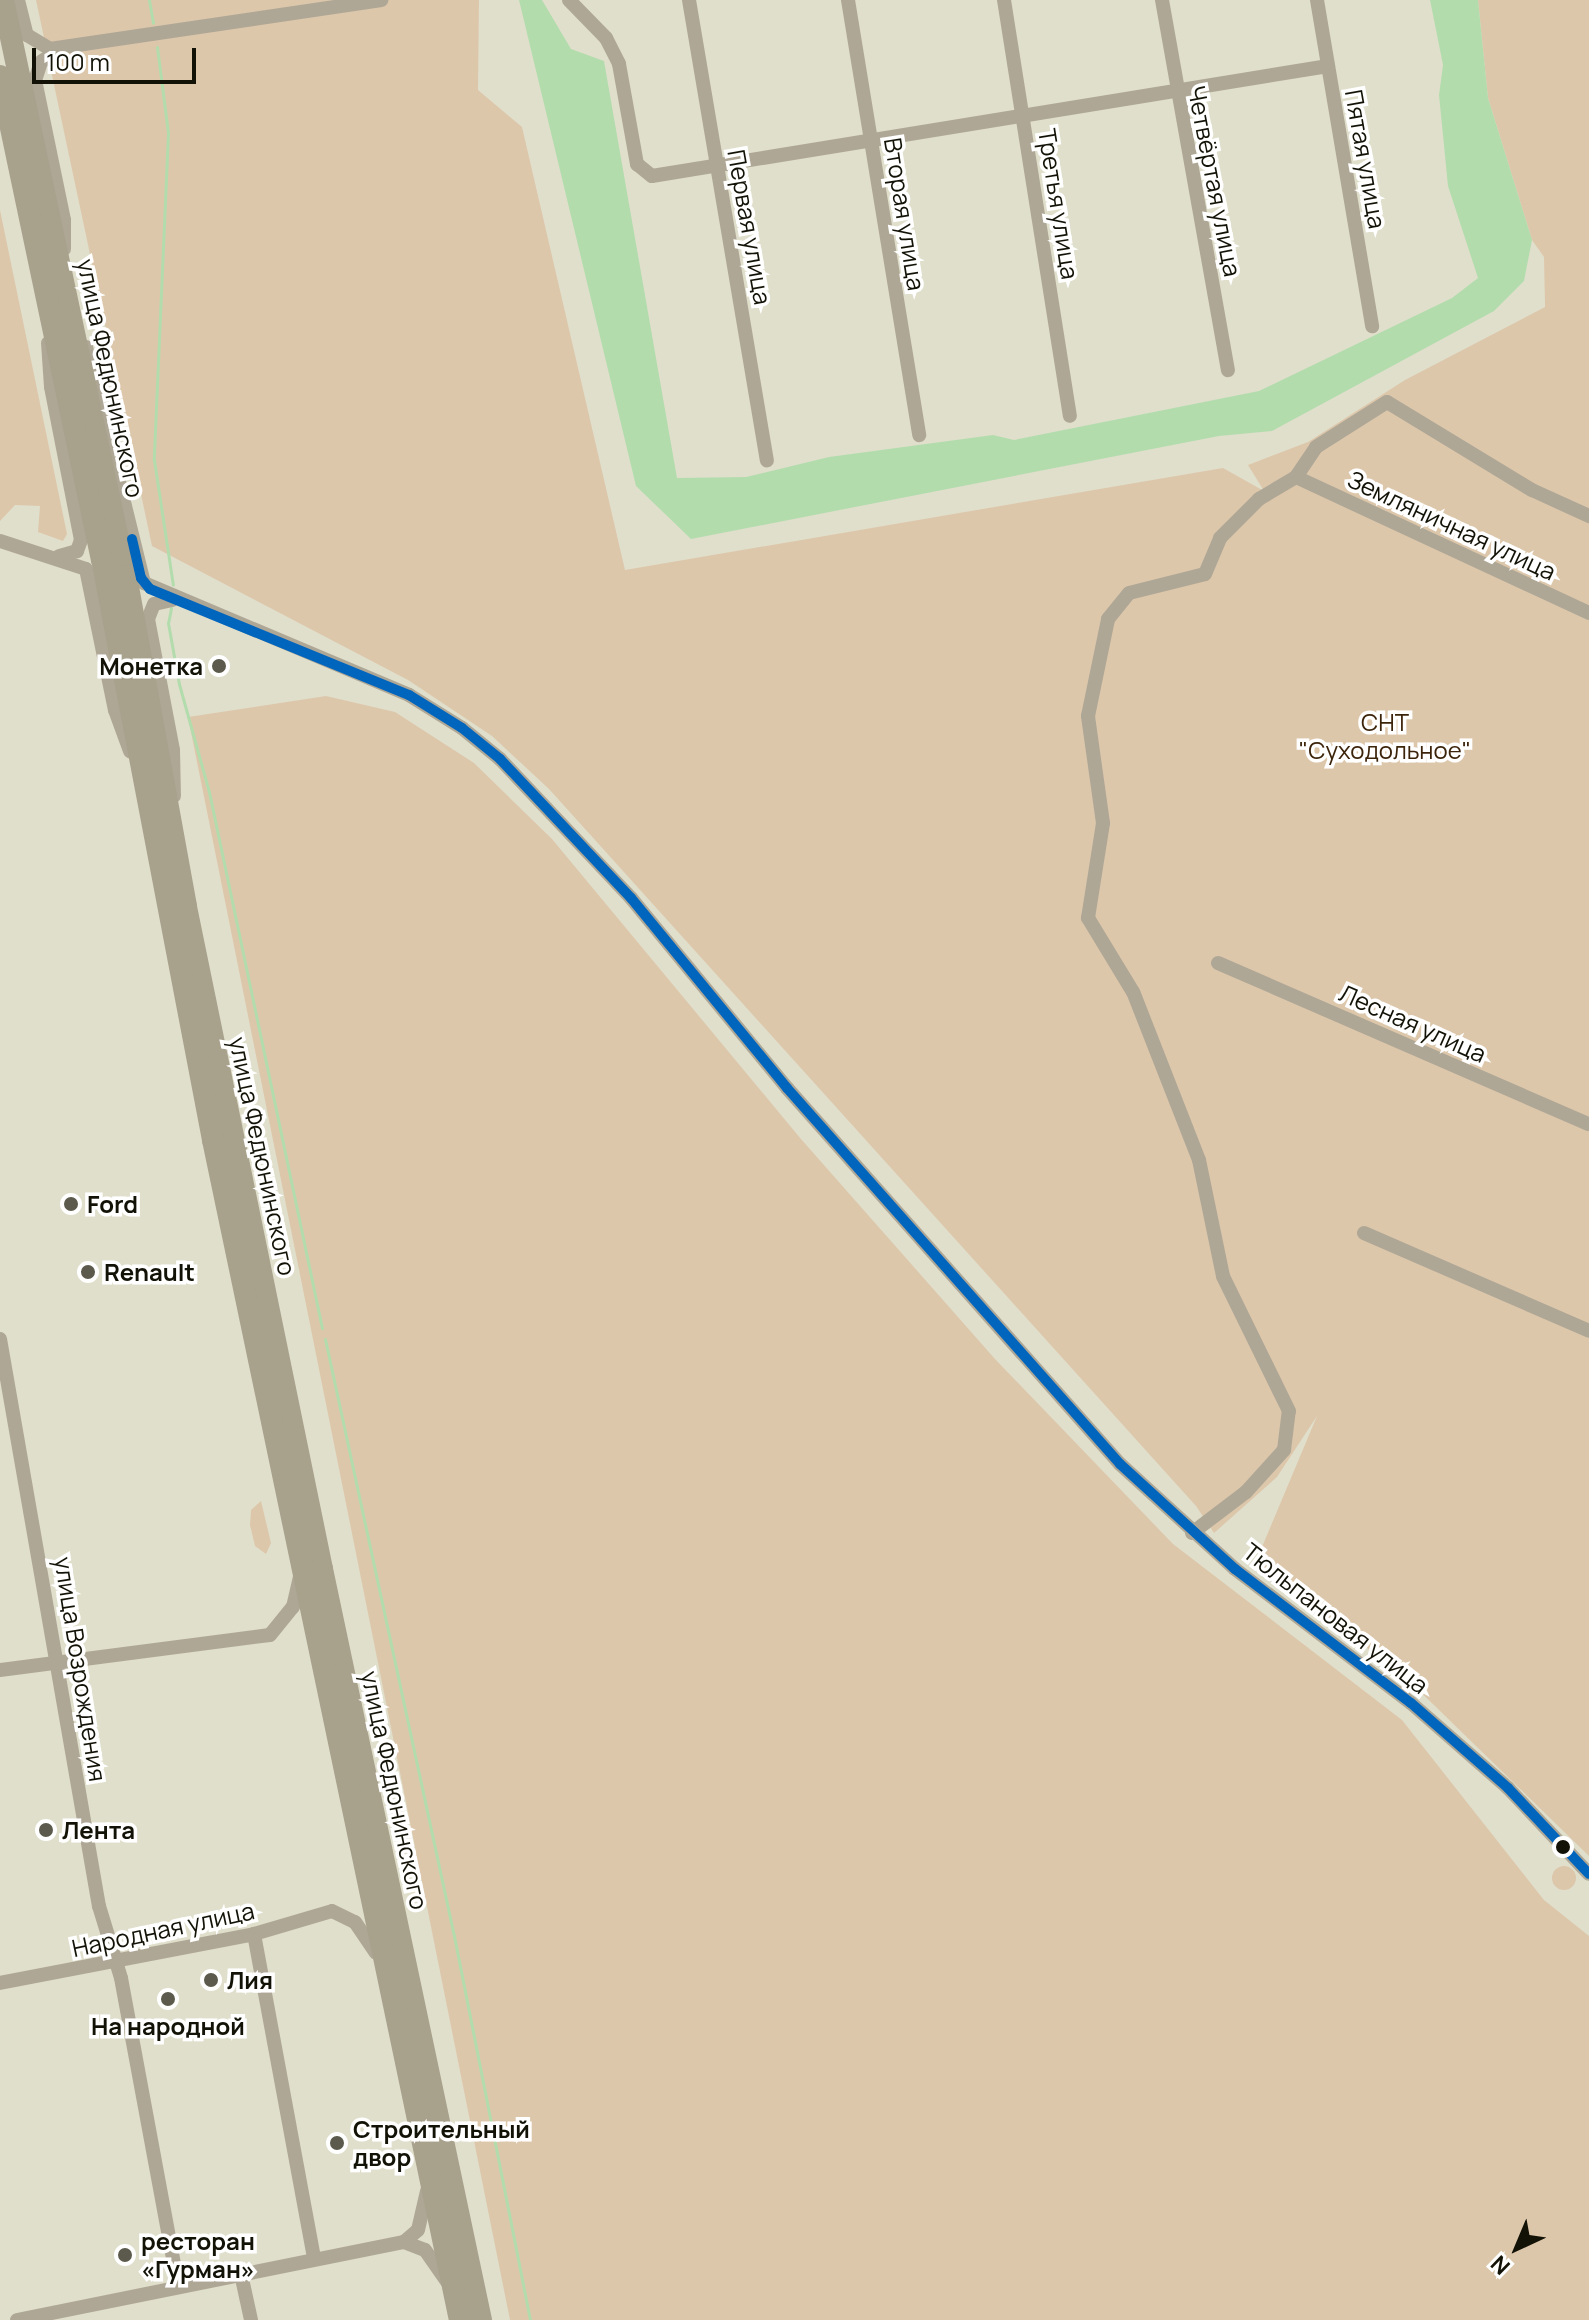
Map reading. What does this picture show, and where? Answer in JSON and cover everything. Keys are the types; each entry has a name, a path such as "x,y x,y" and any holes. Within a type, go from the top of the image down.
{"highway":[{"name":"улица Федюнинского","path":"3,0 57,285 145,793 302,1571 460,2320"},
{"name":"улица Федюнинского","path":"0,76 57,285 126,576 176,852 481,2320"}],"street":[{"path":"18,0 31,40 61,49"},
{"path":"59,556 73,554 81,540 51,387 64,220 35,80 41,62 61,49 381,0"},
{"path":"569,0 606,38 619,64 637,164 642,171 662,177 1328,66"},
{"name":"Первая улица","path":"689,0 767,460"},
{"name":"Вторая улица","path":"848,0 919,435"},
{"name":"Третья улица","path":"1004,0 1070,416"},
{"name":"Четвёртая улица","path":"1162,0 1175,91 1228,370"},
{"name":"Пятая улица","path":"1317,0 1372,326"},
{"name":"Тюльпановая улица","path":"57,285 98,379 141,578 150,589 335,661 409,695 500,759 650,920 787,1088 1120,1464 1192,1533 1411,1703 1508,1788 1589,1874"},
{"path":"1192,1533 1246,1492 1284,1450 1289,1411 1223,1276 1199,1160 1133,992 1088,918 1103,823 1088,716 1108,619 1129,593 1205,574 1220,538 1259,499 1296,477 1316,447 1387,402 1532,490 1589,516"},
{"name":"Земляничная улица","path":"1296,477 1589,613"},
{"path":"0,541 80,564 92,581 115,710 145,793"},
{"path":"176,852 173,750 148,619 154,604 178,601"},
{"name":"Лесная улица","path":"1218,963 1589,1124"},
{"path":"1364,1233 1589,1331"},
{"name":"улица Возрождения","path":"0,1339 107,1944 116,1963 178,2286"},
{"path":"0,1670 57,1660 270,1635 293,1607 302,1571"},
{"name":"Народная улица","path":"0,1983 254,1934 332,1911 362,1929 389,1982"},
{"path":"254,1934 314,2258"},
{"path":"404,2242 423,2219 429,2173"},
{"path":"17,2320 404,2242 429,2253 455,2296"},
{"path":"241,2274 251,2320"}],"green space":[{"name":"СНТ \"Суходольное\"","path":"36,0 479,0 478,90 522,127 625,570 1223,468 1264,491 1248,465 1308,442 1405,380 1545,307 1544,257 1532,240 1488,98 1478,0 1589,0 1589,1856 1400,1672 1254,1566 1317,1416 1277,1477 1214,1533 1196,1506 549,789 492,736 408,680 152,546"},
{"path":"0,210 67,534 63,541 38,532 40,506 15,505 0,521"},
{"path":"326,696 395,712 474,763 552,839 801,1139 995,1359 1173,1544 1402,1720 1544,1900 1589,1936 1589,2320 510,2320 188,717"},
{"path":"261,1501 271,1543 266,1554 255,1546 250,1525 251,1510"},
{"path":"1564,1866 1572,1870 1576,1878 1572,1886 1564,1890 1556,1886 1552,1878 1556,1870"}],"shaded area":[{"path":"519,0 542,0 571,49 604,61 677,478 746,477 829,457 993,435 1014,440 1259,391 1452,298 1478,278 1448,186 1439,95 1443,65 1430,0 1478,0 1488,98 1532,240 1524,281 1494,311 1272,431 1219,436 691,539 636,486"}],"waterway":[{"path":"149,0 153,23"},
{"path":"157,47 168,133 154,460 173,585"},
{"path":"171,608 168,623 179,684 209,792 322,1328"},
{"path":"325,1339 454,1936 530,2320"}],"transit line":[{"path":"132,539 141,578 150,589 409,695 462,728 500,759 631,898 787,1088 1120,1464 1235,1569 1411,1703 1508,1788 1589,1874"}],"place":[{"name":"Монетка","path":"219,666"},
{"name":"Ford","path":"71,1204"},
{"name":"Renault","path":"88,1272"},
{"name":"Лента","path":"46,1830"},
{"name":"Лия","path":"211,1980"},
{"name":"На народной","path":"168,1999"},
{"name":"Строительный двор","path":"337,2143"},
{"name":"ресторан «Гурман»","path":"125,2255"}]}
